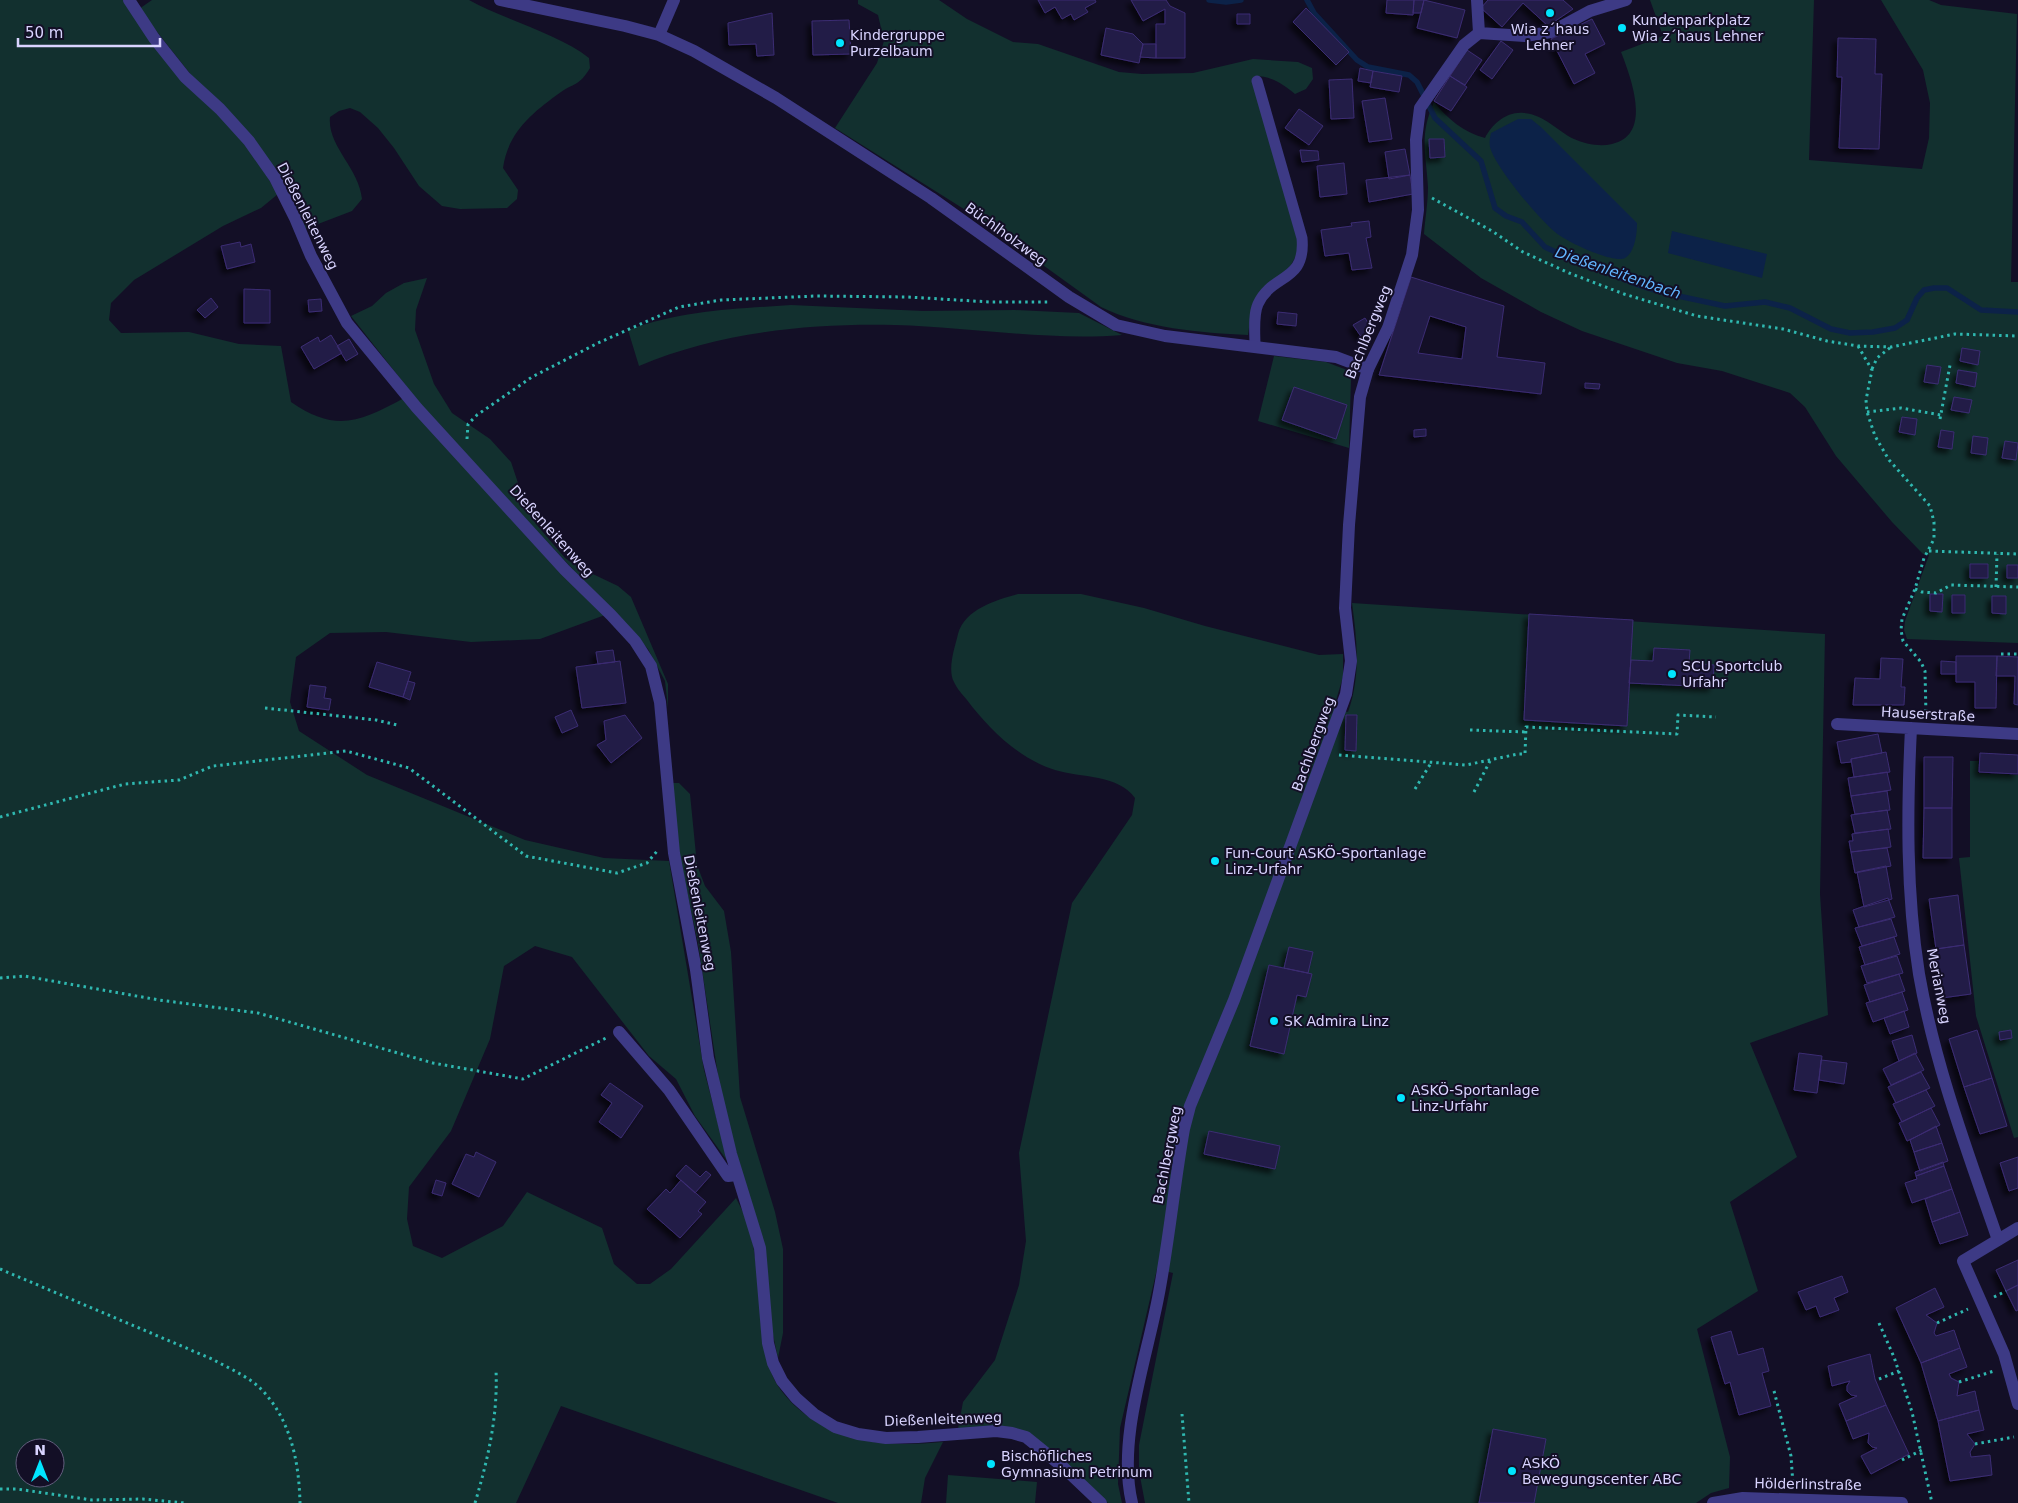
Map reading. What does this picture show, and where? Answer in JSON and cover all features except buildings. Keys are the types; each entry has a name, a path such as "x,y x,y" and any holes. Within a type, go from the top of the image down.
{"street":[{"name":"Dießenleitenweg","path":"129,0 154,38 185,77 220,108 249,141 275,178 296,218 311,256 347,322 417,408 565,570 635,641 651,666 660,702 669,812 679,885 696,970 708,1058 737,1175 760,1248 768,1343 773,1363 782,1381 808,1409 835,1427 886,1438 996,1431 1026,1437 1040,1447 1102,1503"},
{"name":"Büchlholzweg","path":"500,0 659,35 694,51 776,98 931,198 1069,297 1109,322 1135,331 1336,357 1368,369"},
{"path":"659,35 674,0"},
{"path":"1476,0 1479,33 1525,36 1551,32 1590,11 1626,0"},
{"name":"Bachlbergweg","path":"1132,1503 1127,1473 1128,1443 1158,1297 1184,1129 1193,1098 1234,1000 1342,709 1349,677 1351,661 1345,618 1346,577 1360,397 1368,369 1388,328 1412,255 1418,210 1417,121 1424,100 1464,45 1479,33"},
{"name":"Hauserstraße","path":"1837,724 2018,734"},
{"name":"Merianweg","path":"1911,728 1907,806 1908,851 1911,902 1919,975 1935,1046 1953,1109 1998,1240"},
{"path":"619,1032 669,1090 728,1176 737,1175"},
{"path":"2018,1228 1963,1261 2004,1354 2018,1404"},
{"name":"Hölderlinstraße","path":"1713,1503 1743,1498 1902,1503"}],"lane":[{"path":"1255,346 1257,306 1262,297 1300,264 1303,251 1302,238 1257,81"}],"path":[{"path":"1446,205 1523,252 1569,273 1624,294 1697,316 1783,329 1827,342 1858,346 1891,346 1955,334 2018,336"},
{"path":"468,442 468,424 477,415 532,377 606,339 679,307 721,300 816,296 908,297 1027,303 1052,302 1069,297"},
{"path":"1858,346 1872,370"},
{"path":"1891,346 1877,358 1872,370 1866,400 1867,412 1875,436 1889,460 1930,506 1934,522 1934,539 1924,558 1915,589 1902,619 1901,630 1903,641 1921,662 1925,671 1926,729"},
{"path":"1867,412 1901,408 1941,417 1950,365"},
{"path":"1929,551 2018,554"},
{"path":"1996,587 1997,554"},
{"path":"1915,589 1922,592 1936,593 1951,586 2018,587"},
{"path":"2001,654 2018,654"},
{"path":"265,708 370,719 397,725"},
{"path":"1327,750 1337,755 1466,765 1525,754 1526,727 1677,734 1678,715 1716,717"},
{"path":"1470,730 1526,732"},
{"path":"0,817 125,784 179,780 212,766 346,750 408,768 526,856 617,873 647,863 660,847"},
{"path":"1474,792 1490,761"},
{"path":"1415,789 1431,762"},
{"path":"0,978 24,976 159,1000 258,1013 432,1063 524,1079 619,1032"},
{"path":"0,1269 212,1359 239,1373 261,1388 277,1410 289,1433 298,1464 300,1503"},
{"path":"1991,1298 2006,1290"},
{"path":"1937,1323 1973,1306"},
{"path":"1879,1323 1899,1371 1922,1450 1932,1503"},
{"path":"475,1503 487,1459 494,1419 496,1370"},
{"path":"1959,1382 1998,1370"},
{"path":"1879,1379 1899,1371"},
{"path":"1774,1391 1792,1456 1793,1499"},
{"path":"1182,1414 1189,1503"},
{"path":"1975,1444 2014,1437"},
{"path":"1902,1460 1922,1450"},
{"path":"0,1489 17,1489 92,1500 143,1498 185,1503"}],"green space":[{"path":"0,0 124,0 221,117 247,145 278,194 261,208 223,226 134,280 111,303 109,320 121,333 189,332 239,344 281,346 291,402 321,418 348,421 361,418 404,398 605,615 540,639 471,642 386,632 330,633 296,657 290,702 299,731 367,775 525,840 604,858 669,861 704,1070 728,1162 695,1116 676,1079 649,1056 572,957 535,946 504,966 490,1039 451,1131 409,1187 407,1219 413,1246 442,1258 503,1226 527,1192 602,1228 614,1264 637,1284 650,1284 671,1269 736,1198 746,1218 752,1239 765,1339 772,1376 787,1398 811,1418 846,1436 883,1443 943,1442 925,1478 921,1503 838,1503 561,1406 516,1503 0,1503"},
{"path":"152,0 469,0 577,49 589,58 590,68 580,81 541,107 516,133 510,144 503,168 518,190 517,199 507,208 460,209 442,206 419,186 394,148 378,128 360,112 350,108 339,111 330,117 330,128 338,148 360,188 362,199 352,211 305,229 294,205 139,9"},
{"path":"858,0 939,0 967,19 1013,42 1038,44 1119,72 1142,74 1193,73 1253,59 1298,62 1312,68 1313,79 1306,89 1295,94 1272,79 1255,76 1252,80 1297,236 1298,252 1291,265 1252,307 1248,335 1192,331 1154,325 1101,307 975,216 835,128 877,63 884,41 878,15 858,4"},
{"path":"1650,0 1814,0 1809,160 1922,169 1929,138 1930,103 1923,70 1881,0 1929,0 1941,5 2017,14 2011,282 2018,282 2018,643 1907,639 1904,630 1905,621 1929,555 1923,554 1892,522 1836,456 1805,407 1790,393 1722,371 1677,363 1582,331 1541,312 1481,278 1424,234 1428,199 1425,134 1426,124 1434,102 1456,124 1485,138 1496,123 1506,116 1524,113 1538,117 1568,136 1588,144 1607,145 1625,139 1632,129 1636,118 1636,104 1630,76 1621,52 1663,36"},
{"path":"427,278 416,310 415,330 434,384 452,413 490,439 511,462 525,504 536,524 565,558 578,567 618,586 631,597 668,684 668,708 665,681 648,649 436,424 351,316 372,306 386,293 404,283"},
{"path":"791,305 923,311 1015,310 1079,313 1122,335 1037,335 895,325 798,328 765,332 701,345 669,354 639,366 628,330 689,314"},
{"path":"1274,356 1326,362 1347,370 1351,379 1349,448 1258,421"},
{"name":"ASKÖ-Sportanlage Linz-Urfahr","path":"1018,594 1081,594 1144,608 1205,626 1319,655 1343,654 1343,677 1334,707 1348,712 1355,685 1357,658 1352,603 1825,634 1820,894 1828,1015 1750,1043 1797,1157 1730,1202 1758,1291 1697,1329 1730,1457 1729,1488 1711,1493 1696,1503 1145,1503 1139,1471 1139,1445 1173,1273 1157,1269 1120,1428 1118,1484 1122,1503 1108,1503 1038,1441 958,1429 963,1402 995,1360 1019,1285 1026,1241 1019,1153 1072,903 1132,815 1135,798 1128,790 1109,781 1065,773 1029,759 1006,742 985,722 955,685 951,665 962,625 967,618 982,607"},
{"path":"1970,761 1979,761 1978,773 2018,775 2018,1137 2014,1138 1976,1016 1959,858 1970,857"},
{"path":"671,783 679,783 690,794 697,865 705,886 724,911 731,952 740,1097 775,1212 783,1249 783,1333 778,1358 722,1102 698,943 680,859"},
{"path":"948,1475 1037,1482 1035,1503 946,1503"}],"water":[{"path":"1518,119 1531,119 1542,128 1637,223 1633,247 1625,258 1610,258 1600,255 1560,236 1518,192 1500,167 1490,147 1490,143 1491,133"},
{"path":"1672,231 1767,254 1762,278 1668,253"}],"waterway":[{"name":"Dießenleitenbach","path":"1209,0 1226,2 1241,0"},
{"name":"Dießenleitenbach","path":"1307,0 1314,13 1357,60 1368,67 1409,75 1417,82 1435,118 1481,161 1495,208 1506,216 1522,222 1545,247 1562,255 1641,286 1669,294 1725,306 1765,302 1790,308 1831,329 1850,333 1873,332 1895,328 1907,320 1917,298 1924,290 1934,288 1947,288 1981,310 2018,312"}],"place":[{"name":"Wia z´haus Lehner","path":"1550,13"},
{"name":"Kundenparkplatz Wia z´haus Lehner","path":"1622,28"},
{"name":"Kindergruppe Purzelbaum","path":"840,43"},
{"name":"SCU Sportclub Urfahr","path":"1672,674"},
{"name":"Fun-Court ASKÖ-Sportanlage Linz-Urfahr","path":"1215,861"},
{"name":"SK Admira Linz","path":"1274,1021"},
{"name":"ASKÖ-Sportanlage Linz-Urfahr","path":"1401,1098"},
{"name":"Bischöfliches Gymnasium Petrinum","path":"991,1464"},
{"name":"ASKÖ Bewegungscenter ABC","path":"1512,1471"}]}
